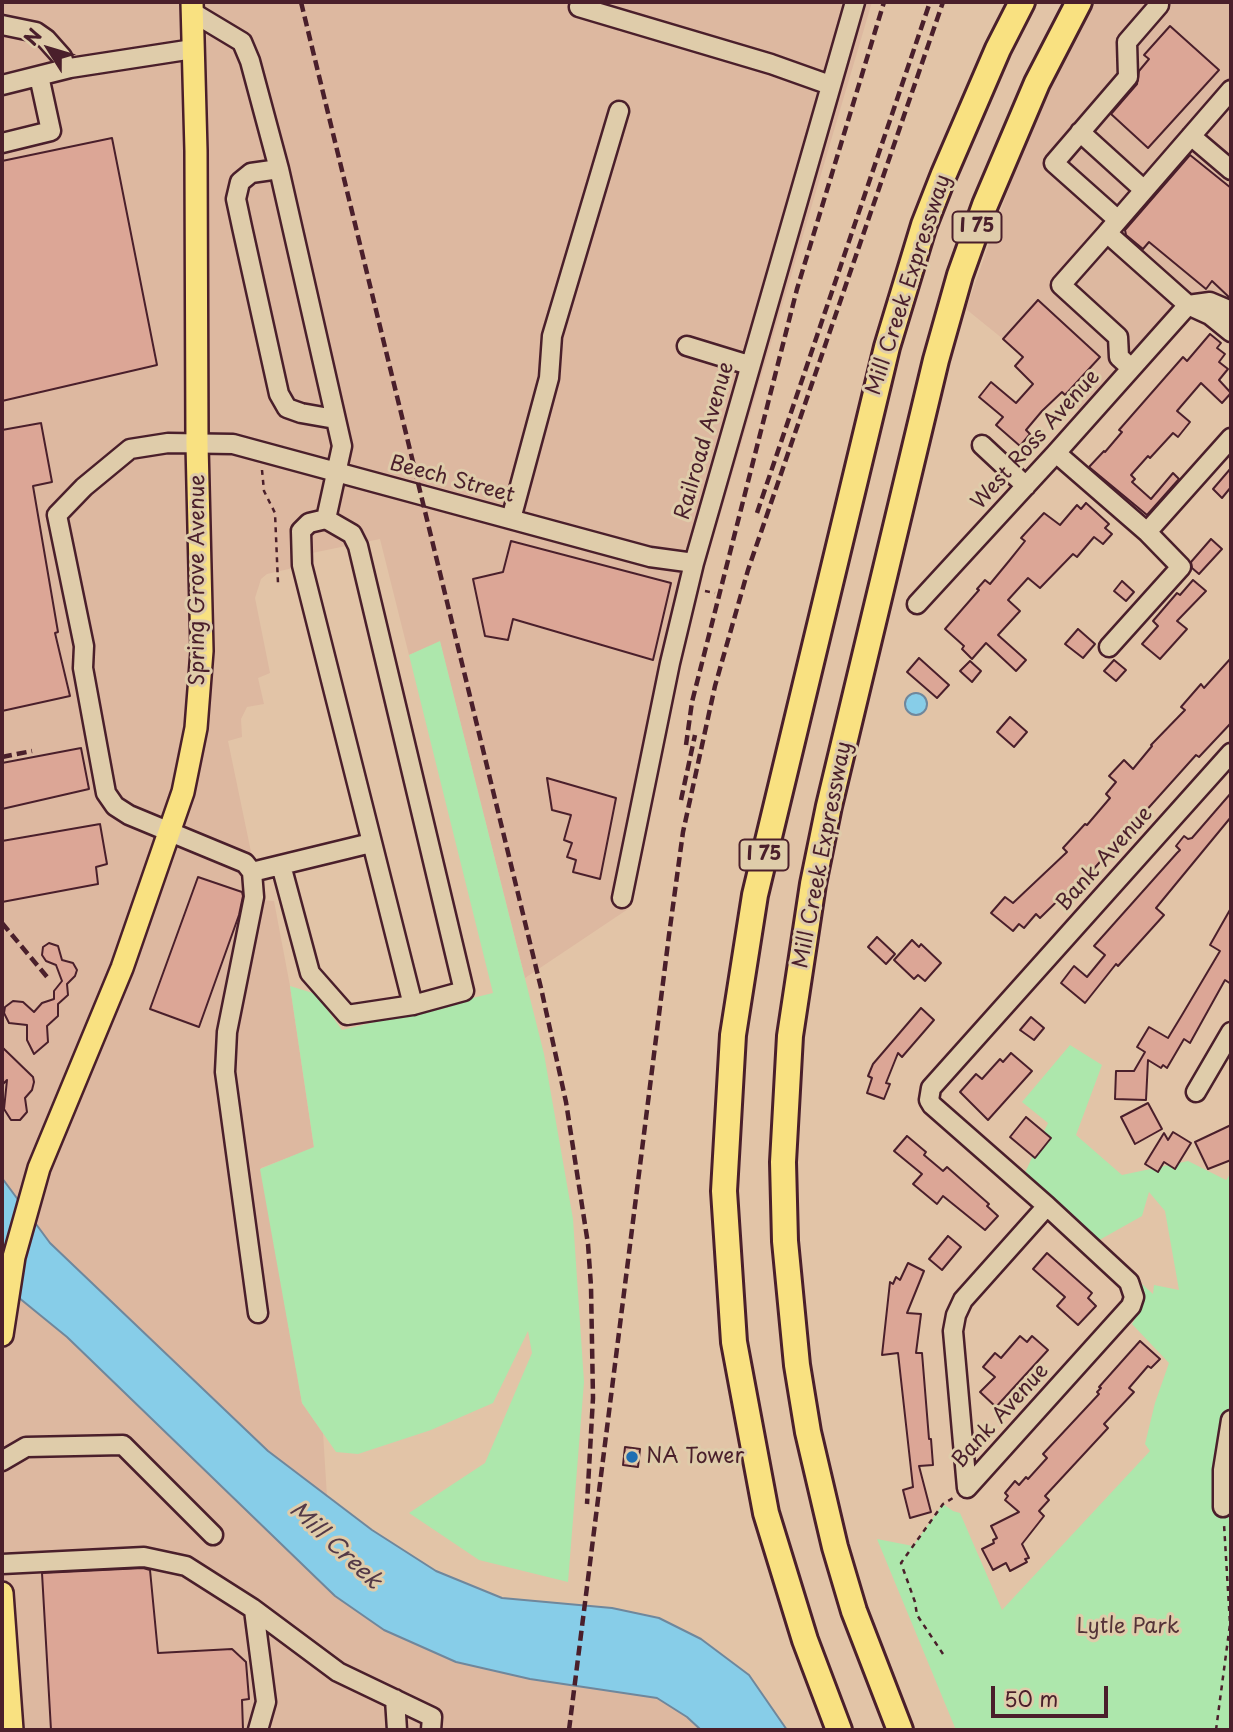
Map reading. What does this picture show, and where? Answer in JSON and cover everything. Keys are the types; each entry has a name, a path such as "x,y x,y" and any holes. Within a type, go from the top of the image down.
{"highway":[{"name":"Mill Creek Expressway","path":"839,1730 805,1640 766,1513 734,1342 724,1191 733,1035 758,881 887,347 924,225 998,50 1022,2"},
{"name":"Mill Creek Expressway","path":"900,1730 854,1611 835,1547 808,1432 797,1365 785,1241 783,1162 790,1036 813,884 827,819 936,360 960,275 985,205 1037,83 1079,2"}],"main road":[{"name":"Spring Grove Avenue","path":"2,1329 14,1257 39,1168 122,968 183,792 196,728 202,652 192,7"},
{"path":"2,1593 5,1687 12,1730"}],"street":[{"name":"Railroad Avenue","path":"622,898 664,690 695,563 855,2"},
{"path":"1159,5 1127,42 1128,77 1054,163 1188,305 1210,315 1231,332"},
{"path":"192,7 242,43 250,61 279,169 342,446 326,519"},
{"path":"579,7 771,64 830,85"},
{"path":"2,25 36,33 46,39 62,57 66,69"},
{"path":"2,85 66,69 193,49"},
{"path":"2,142 51,131 39,76"},
{"path":"1131,368 1119,357 1118,337 1061,285 1231,90"},
{"path":"511,519 549,378 552,336 619,111"},
{"path":"1080,132 1144,190"},
{"path":"1191,136 1231,170"},
{"path":"279,169 250,173 240,183 236,200 244,240 279,394 287,408 335,419"},
{"path":"1188,305 1210,302 1231,311"},
{"name":"West Ross Avenue","path":"917,604 1188,305"},
{"path":"687,346 750,365"},
{"path":"1147,532 1231,438"},
{"name":"Beech Street","path":"169,831 129,815 115,806 106,793 83,668 84,646 57,515 84,487 130,449 168,443 233,444 650,557 695,563"},
{"path":"982,445 1026,486"},
{"path":"1056,453 1147,532 1181,567 1109,647"},
{"path":"281,865 310,973 347,1015 413,1005 464,991 358,546 352,534 326,519 309,523 301,531 302,565 413,1005"},
{"name":"Bank Avenue","path":"967,1488 1132,1306 1135,1297 1129,1282 932,1105 929,1100 931,1088 1231,752"},
{"path":"169,831 245,863 252,872 254,897 227,1032 225,1072 258,1313"},
{"path":"252,872 371,843"},
{"path":"1196,1092 1231,1032"},
{"name":"Bank Avenue","path":"967,1488 953,1331 956,1315 963,1300 1047,1206"},
{"path":"1223,1507 1223,1470 1231,1420"},
{"path":"2,1461 26,1447 123,1445 213,1535"},
{"path":"2,1564 144,1557 186,1566 254,1610 338,1672 432,1717 431,1730"},
{"path":"254,1610 267,1702 258,1730"},
{"path":"395,1699 397,1730"}],"path":[{"path":"260,451 264,491 275,513 278,583"},
{"path":"698,589 715,593"},
{"path":"943,1654 917,1615 901,1563 943,1504 967,1488"},
{"path":"1216,1730 1230,1624 1223,1507"}],"shaded area":[{"path":"2,2 872,2 687,627 628,909 525,978 440,642 409,655 380,539 312,553 293,568 267,574 261,579 255,598 270,673 258,678 264,704 247,707 241,719 242,737 228,741 261,900 274,901 290,986 314,1148 261,1168 302,1403 323,1433 330,1545 603,1689 657,1698 687,1717 701,1730 2,1730"},
{"path":"1096,2 1231,2 1231,334 1188,306 1088,418 1003,339 966,309 1019,159 1077,32"}],"green space":[{"path":"440,641 544,1054 573,1219 584,1382 568,1582 479,1560 409,1513 485,1463 532,1353 528,1331 493,1403 431,1430 358,1454 336,1452 302,1403 260,1169 314,1147 290,986 316,994 342,1030 493,993 409,655"},
{"name":"Lytle Park","path":"1070,1045 1102,1065 1076,1135 1122,1175 1188,1161 1226,1180 1231,1173 1231,1730 956,1730 877,1539 913,1546 943,1504 960,1513 1002,1610 1150,1451 1145,1444 1169,1363 1132,1324 1145,1297 1142,1284 1153,1294 1154,1285 1179,1290 1165,1211 1149,1192 1142,1216 1094,1243 1023,1177 1048,1123 1022,1102"}],"water":[{"path":"916,693 924,696 927,704 924,712 916,715 908,712 905,704 908,696"},
{"name":"Mill Creek","path":"2,1178 50,1243 268,1451 372,1530 436,1571 502,1598 612,1608 659,1618 701,1639 749,1675 787,1730 701,1730 687,1717 657,1698 530,1679 456,1662 384,1630 335,1596 67,1337 2,1284"}],"building":[{"path":"1170,26 1219,70 1148,148 1111,114 1137,84 1139,71 1149,59 1144,55"},
{"path":"112,138 157,365 2,401 2,161"},
{"path":"1190,155 1231,188 1231,299 1212,281 1206,289 1149,242 1143,249 1126,235 1125,230"},
{"path":"1038,300 1100,357 1065,395 1062,392 1042,411 1026,430 1030,434 1020,446 996,425 1003,417 979,397 991,382 1016,403 1033,384 1015,366 1023,357 1003,339"},
{"path":"1210,334 1221,343 1217,348 1225,354 1219,362 1228,369 1219,380 1231,393 1222,403 1201,383 1177,411 1190,422 1178,437 1173,433 1131,475 1135,479 1132,482 1151,499 1173,473 1179,479 1147,515 1089,467 1105,452 1122,432 1119,430 1183,357 1187,361"},
{"path":"41,423 52,482 33,486 58,632 55,633 70,696 2,711 2,430"},
{"path":"1231,468 1231,487 1222,498 1213,489"},
{"path":"1086,503 1109,524 1105,528 1112,534 1103,544 1094,537 1077,557 1073,554 1040,588 1028,578 1008,600 1020,611 998,635 1026,660 1016,671 986,643 972,659 962,649 964,646 945,629 985,580 990,584 1025,541 1021,538 1044,513 1060,525 1077,505 1081,509"},
{"path":"1211,539 1222,549 1199,574 1192,568 1191,562"},
{"path":"511,541 671,583 653,660 513,619 508,640 485,636 473,579 503,572"},
{"path":"1193,580 1206,591 1177,621 1187,629 1160,659 1142,644 1158,626 1153,621 1177,593 1180,595"},
{"path":"1122,581 1134,592 1126,601 1114,591"},
{"path":"1078,629 1095,644 1083,658 1065,644"},
{"path":"919,658 949,685 937,698 907,672"},
{"path":"1231,658 1231,723 1199,757 1196,755 1090,873 1088,871 1040,918 1036,914 1024,928 1019,924 1013,931 991,913 1005,897 1013,903 1067,852 1063,848 1110,798 1106,794 1116,782 1109,776 1124,760 1133,769 1151,745 1185,710 1181,707 1201,684 1204,688"},
{"path":"1114,660 1126,670 1116,681 1104,671"},
{"path":"970,661 981,671 972,682 960,671"},
{"path":"1010,717 1027,732 1014,747 997,732"},
{"path":"81,748 89,789 2,809 2,763"},
{"path":"547,778 616,798 600,879 573,872 576,860 567,857 572,843 564,840 571,815 552,810"},
{"path":"1231,793 1231,817 1156,908 1164,915 1118,966 1116,964 1085,1003 1061,983 1074,966 1087,977 1105,955 1094,946 1180,850 1176,846 1184,836 1192,838"},
{"path":"100,824 107,864 96,867 98,884 2,902 2,841"},
{"path":"198,877 242,892 243,896 239,915 199,1027 150,1009"},
{"path":"1231,908 1231,984 1225,980 1190,1043 1184,1039 1167,1068 1163,1065 1161,1068 1148,1060 1146,1100 1115,1099 1116,1071 1134,1071 1145,1052 1137,1047 1149,1027 1168,1038 1220,951 1210,945"},
{"path":"877,937 895,954 886,964 868,947"},
{"path":"912,940 919,947 921,944 941,963 925,981 918,975 914,979 894,960"},
{"path":"49,943 58,946 62,960 73,963 77,970 67,984 68,995 58,1004 58,1016 47,1026 48,1042 34,1054 27,1040 27,1025 9,1023 4,1013 5,1007 13,1001 23,1002 34,1012 42,1003 54,999 54,991 62,981 56,965 46,961 42,955 43,947"},
{"path":"921,1008 934,1020 902,1057 898,1053 886,1083 890,1084 884,1099 867,1093 872,1078 868,1076 873,1064"},
{"path":"1031,1017 1044,1028 1034,1040 1020,1030"},
{"path":"2,1047 33,1077 32,1090 25,1098 27,1112 20,1120 11,1120 4,1109 7,1080 2,1085"},
{"path":"1011,1053 1032,1071 988,1120 960,1092 976,1074 982,1079 1000,1059 1003,1062"},
{"path":"1148,1103 1162,1129 1135,1144 1121,1117"},
{"path":"1026,1117 1051,1138 1035,1158 1010,1137"},
{"path":"1231,1125 1231,1160 1208,1169 1195,1142"},
{"path":"1173,1132 1191,1143 1175,1169 1164,1162 1158,1172 1145,1164 1164,1133 1168,1140"},
{"path":"907,1136 943,1171 947,1167 989,1204 987,1206 998,1216 985,1230 943,1196 937,1204 913,1184 922,1174 894,1151"},
{"path":"948,1236 961,1247 942,1270 929,1259"},
{"path":"1047,1253 1092,1293 1088,1298 1096,1306 1078,1325 1057,1306 1065,1297 1033,1269"},
{"path":"908,1263 924,1271 907,1313 921,1314 916,1353 922,1353 933,1465 919,1466 931,1512 910,1518 903,1490 913,1487 898,1353 882,1355 890,1282 893,1284 896,1277 900,1280"},
{"path":"1020,1336 1027,1342 1032,1336 1048,1350 996,1407 980,1392 995,1377 983,1367 995,1353 1001,1358"},
{"path":"1140,1341 1160,1359 1151,1368 1148,1366 1129,1388 1134,1392 1104,1424 1108,1428 1045,1496 1049,1500 1039,1511 1044,1516 1022,1544 1029,1558 1025,1559 1027,1562 1010,1571 1006,1563 993,1570 982,1549 994,1543 993,1540 997,1538 991,1526 1019,1512 1005,1500 1008,1496 1005,1493 1015,1481 1019,1485 1026,1477 1028,1479 1047,1458 1043,1454 1099,1394 1099,1387"},
{"name":"NA Tower","path":"625,1447 640,1449 638,1467 623,1465"},
{"path":"143,1568 150,1570 158,1653 232,1649 246,1662 249,1699 242,1700 243,1730 51,1730 42,1573"}],"railway":[{"path":"301,2 541,988 566,1102 588,1244 591,1286 593,1398 587,1504"},
{"path":"686,745 692,702 797,289 884,2"},
{"path":"757,513 930,2"},
{"path":"569,1730 683,832 715,686 748,570 943,2"},
{"path":"681,800 695,735"},
{"path":"2,757 32,751"},
{"path":"2,923 48,978"}],"place":[{"name":"NA Tower","path":"632,1457"}]}
